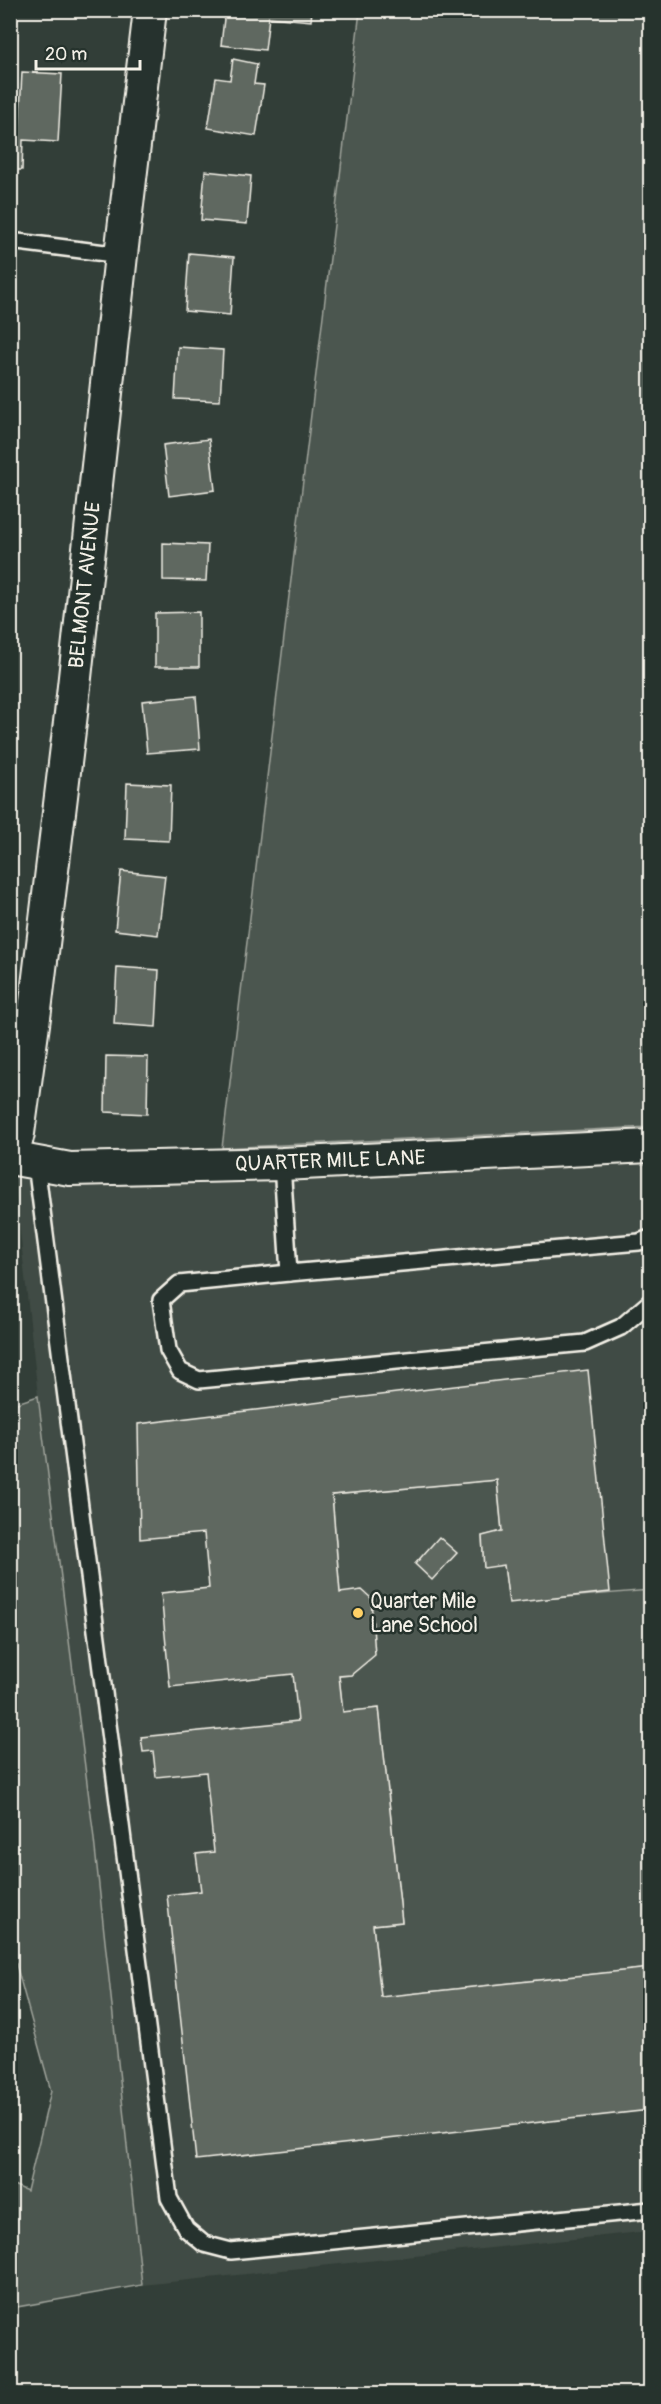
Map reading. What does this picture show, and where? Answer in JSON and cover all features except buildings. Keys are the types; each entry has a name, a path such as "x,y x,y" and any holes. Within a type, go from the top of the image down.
{"street":[{"name":"BELMONT AVENUE","path":"20,1160 18,1133 65,761 150,10"},
{"name":"QUARTER MILE LANE","path":"20,1160 70,1169 282,1164 651,1146"}],"lane":[{"path":"10,242 121,255"},
{"path":"20,1160 169,2198 186,2229 204,2244 231,2251 651,2210"},
{"path":"282,1164 289,1273"},
{"path":"651,1238 639,1242 179,1284 161,1299 168,1350 180,1371 199,1380 585,1343 621,1327 651,1302"}],"shaded area":[{"path":"360,11 650,11 650,1127 222,1148"},
{"name":"Quarter Mile Lane School","path":"650,1127 650,2231 142,2285 93,1830 38,1396 12,1158"},
{"path":"38,1396 93,1830 142,2285 11,2308 11,2184 27,2191 51,2091 11,1946 11,1405"},
{"path":"497,1480 502,1531 482,1536 484,1567 504,1565 509,1602 650,1590 650,1968 381,1997 373,1925 402,1922 379,1708 343,1712 339,1676 351,1675 340,1593 332,1495"}],"place":[{"name":"Quarter Mile Lane School","path":"358,1613"}]}
